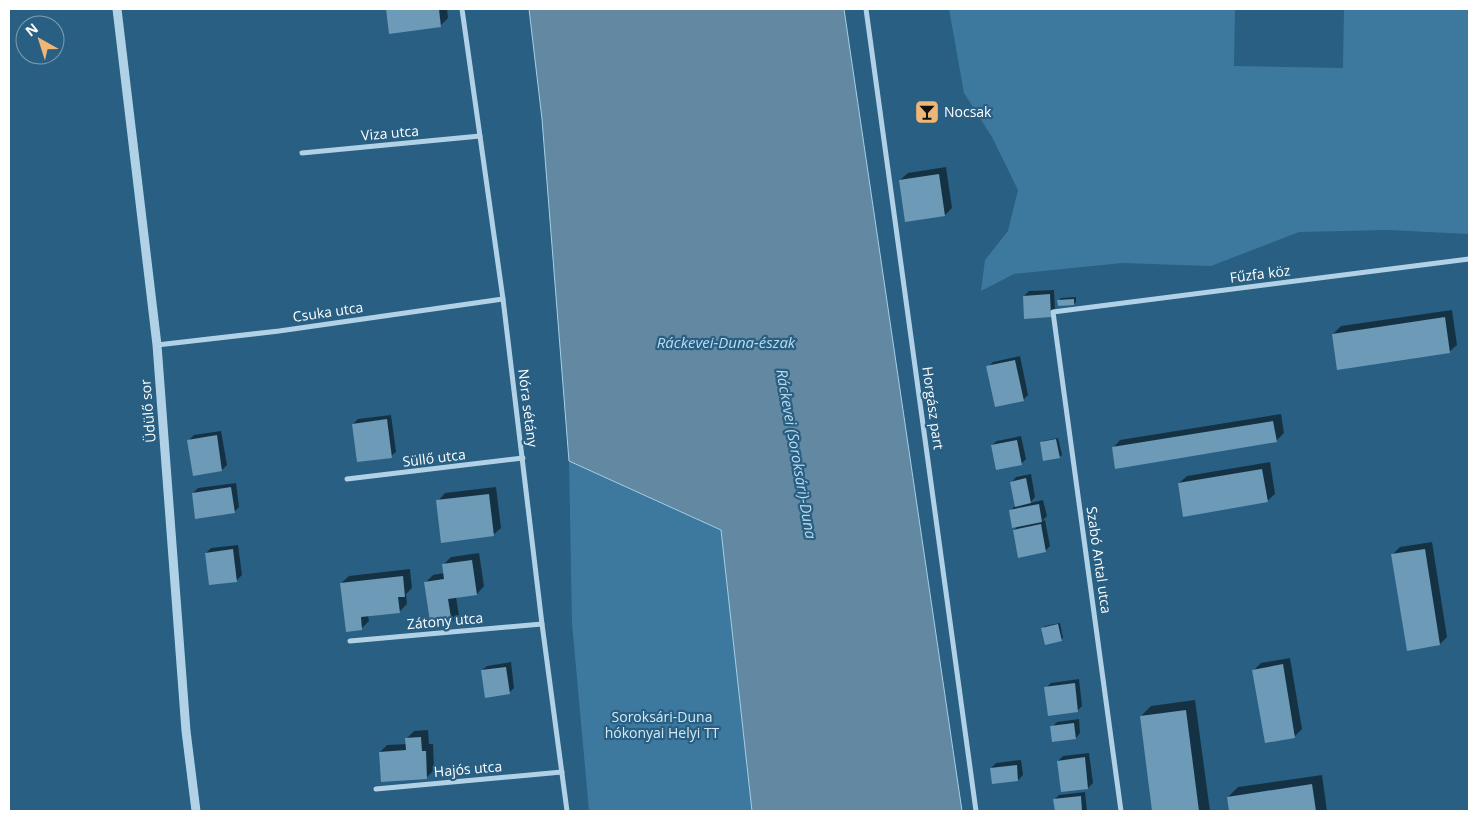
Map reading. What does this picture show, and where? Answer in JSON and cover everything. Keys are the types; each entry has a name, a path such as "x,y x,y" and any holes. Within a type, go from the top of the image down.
{"street":[{"name":"Üdülő sor","path":"117,9 157,345 186,731 196,811"},
{"name":"Nóra sétány","path":"462,9 503,299 542,624 567,811"},
{"name":"Horgász part","path":"866,9 976,811"},
{"name":"Viza utca","path":"302,153 480,136"},
{"name":"Fűzfa köz","path":"1053,312 1469,259"},
{"name":"Csuka utca","path":"157,345 279,331 503,299"},
{"name":"Szabó Antal utca","path":"1053,312 1121,811"},
{"name":"Süllő utca","path":"347,480 523,458"},
{"name":"Zátony utca","path":"350,640 542,624"},
{"name":"Hajós utca","path":"376,789 562,772"}],"green space":[{"path":"949,9 1235,9 1234,66 1343,68 1344,9 1469,9 1469,234 1388,230 1299,232 1211,266 1122,263 1014,274 981,291 985,260 1008,231 1018,190 992,137 964,93"},
{"name":"Soroksári-Duna hókonyai Helyi TT","path":"569,461 721,530 752,811 589,811 572,623"}],"water":[{"name":"Ráckevei-Duna-észak","path":"529,9 844,9 962,811 752,811 721,530 569,461 542,119"}],"building":[{"path":"386,9 439,9 441,27 389,34"},
{"path":"939,174 945,216 905,222 899,180"},
{"path":"1050,294 1051,317 1024,319 1023,296"},
{"path":"1074,299 1074,305 1058,306 1057,300"},
{"path":"1445,317 1450,353 1337,370 1332,334"},
{"path":"1015,360 1024,401 995,407 986,366"},
{"path":"387,419 392,458 357,462 352,424"},
{"path":"1273,421 1277,442 1115,469 1112,447"},
{"path":"217,435 222,471 193,476 187,440"},
{"path":"1056,439 1060,458 1043,461 1040,442"},
{"path":"1017,440 1022,465 996,470 991,445"},
{"path":"1262,469 1268,502 1183,517 1178,483"},
{"path":"1026,478 1031,503 1015,507 1010,482"},
{"path":"231,487 235,513 195,519 192,493"},
{"path":"489,494 494,536 441,543 436,500"},
{"path":"1039,504 1042,522 1012,528 1009,510"},
{"path":"1041,524 1046,552 1018,558 1013,530"},
{"path":"233,549 237,582 209,585 205,553"},
{"path":"1425,549 1440,645 1407,651 1391,554"},
{"path":"472,560 477,595 448,599 452,624 431,628 424,582 444,579 442,564"},
{"path":"403,576 405,597 398,597 400,613 361,617 362,630 346,632 340,583"},
{"path":"1058,624 1062,641 1045,645 1041,628"},
{"path":"1283,664 1295,738 1265,743 1252,670"},
{"path":"506,667 510,694 485,698 481,670"},
{"path":"1075,683 1078,712 1048,716 1044,687"},
{"path":"1186,710 1199,811 1152,811 1140,716"},
{"path":"1074,723 1076,739 1052,742 1050,726"},
{"path":"421,737 422,751 426,751 427,779 381,782 379,752 406,750 405,738"},
{"path":"1085,757 1088,789 1061,792 1057,761"},
{"path":"1017,765 1018,781 992,784 990,768"},
{"path":"1312,784 1316,811 1229,811 1227,797"},
{"path":"1081,796 1082,811 1055,811 1053,799"}],"place":[{"name":"Nocsak","path":"927,112"}],"water label":[{"name":"Ráckevei (Soroksári)-Duna","path":"796,454"}]}
